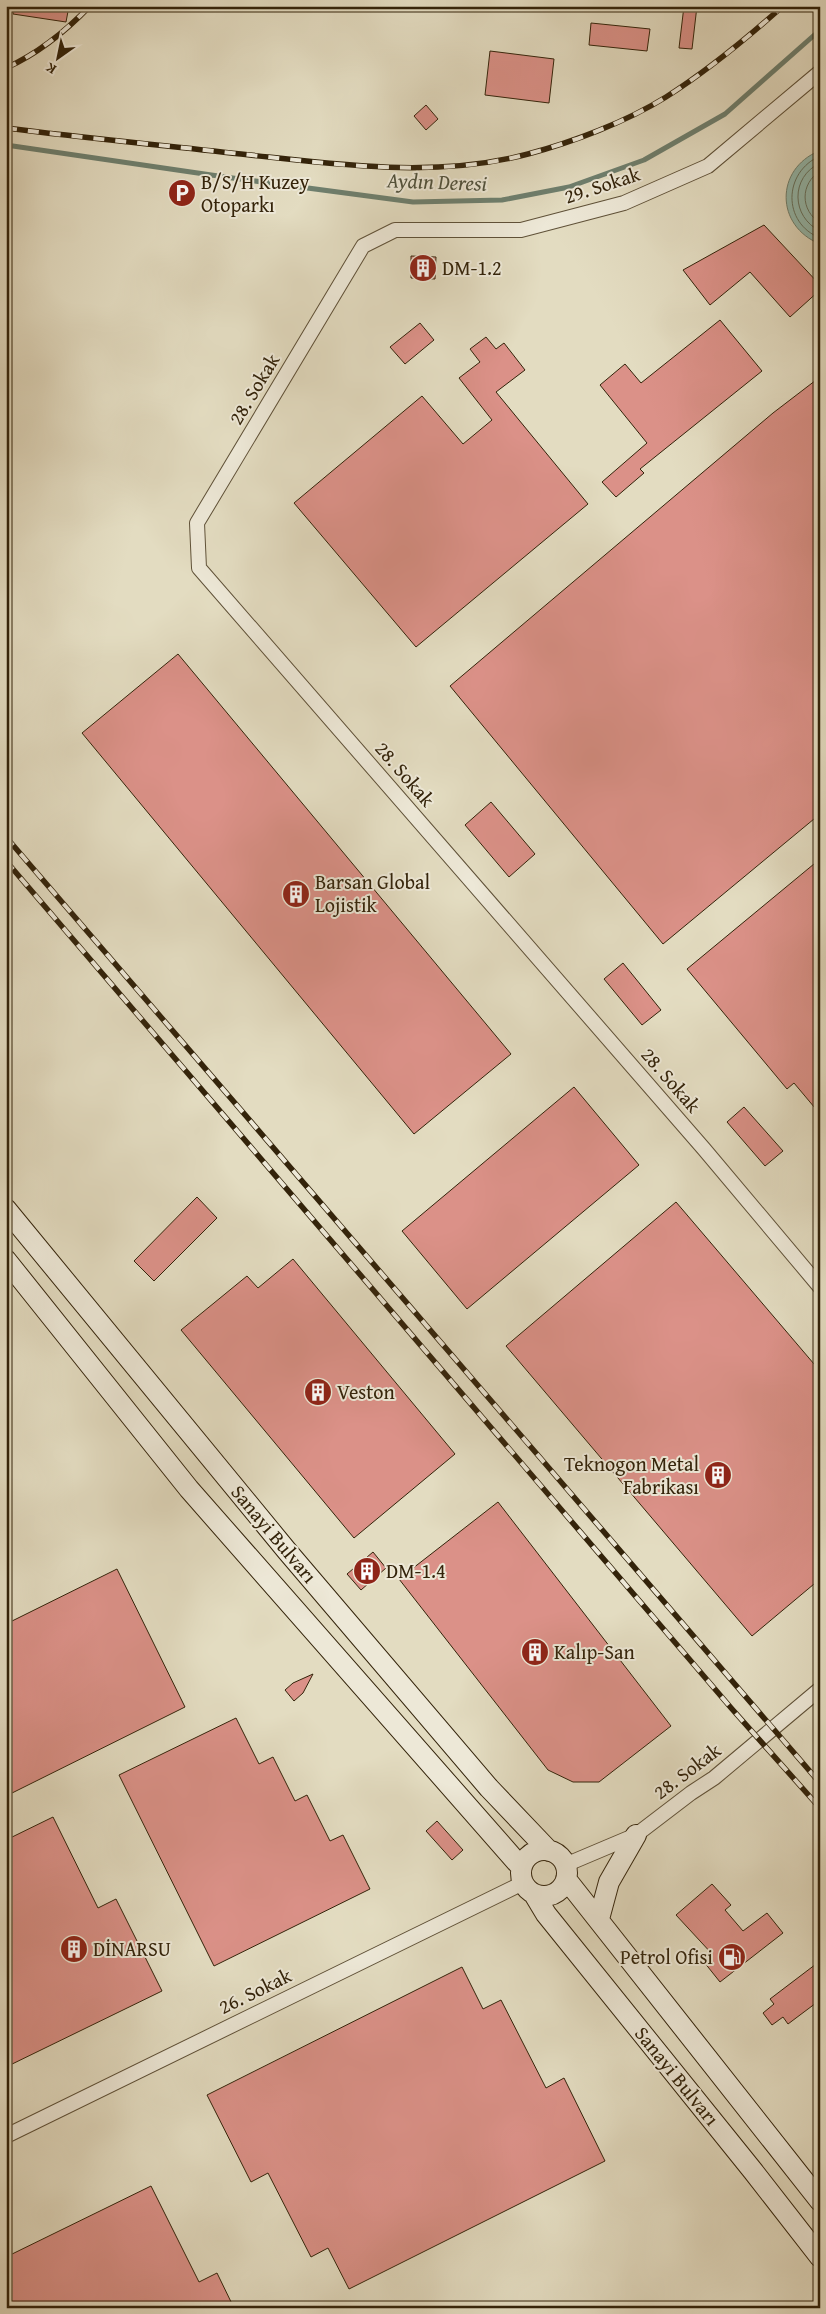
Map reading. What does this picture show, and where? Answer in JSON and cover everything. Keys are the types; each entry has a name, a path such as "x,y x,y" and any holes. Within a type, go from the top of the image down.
{"main road":[{"name":"Sanayi Bulvarı","path":"6,1209 287,1551 489,1788 549,1850"},
{"name":"Sanayi Bulvarı","path":"6,1260 189,1488 526,1882 546,1914 754,2171 820,2257"},
{"path":"599,1919 610,1882 636,1835"},
{"path":"549,1850 556,1853 566,1872 558,1892 550,1896 526,1882 524,1860 535,1851 549,1850"},
{"name":"Sanayi Bulvarı","path":"566,1872 599,1919 820,2201"}],"street":[{"name":"29. Sokak","path":"363,246 395,230 521,230 624,203 708,166 820,72"},
{"name":"28. Sokak","path":"363,246 197,523 199,568 704,1149 820,1288"},
{"name":"28. Sokak","path":"566,1872 636,1835 714,1778 820,1689"},
{"name":"26. Sokak","path":"6,2136 526,1882"}],"water":[{"path":"819,151 820,244 805,236 795,224 788,211 786,198 788,184 794,171 805,159"}],"building":[{"path":"14,6 69,6 66,22 13,14"},
{"path":"684,6 697,6 692,49 679,48"},
{"path":"591,23 650,29 647,51 589,45"},
{"path":"490,51 554,59 549,103 485,95"},
{"path":"426,105 438,119 426,130 414,116"},
{"path":"764,225 820,285 820,290 790,317 750,272 710,305 683,270"},
{"name":"DM-1.2","path":"411,256 436,257 435,279 411,278"},
{"path":"720,320 762,371 640,469 644,473 616,497 602,482 647,443 600,385 625,364 641,383"},
{"path":"420,323 434,340 405,364 390,347"},
{"path":"486,337 496,349 504,343 525,370 496,392 588,504 416,647 294,503 422,396 463,444 492,420 459,378 480,362 470,349"},
{"path":"820,377 820,814 663,944 450,686 773,413"},
{"name":"Barsan Global Lojistik","path":"178,654 511,1054 414,1134 82,733"},
{"path":"491,802 535,854 509,877 465,825"},
{"path":"820,859 820,1114 794,1083 787,1089 687,969"},
{"path":"623,963 661,1010 642,1025 604,979"},
{"path":"574,1087 639,1165 467,1309 402,1231"},
{"path":"744,1107 783,1151 765,1166 727,1122"},
{"path":"197,1197 217,1218 154,1281 134,1261"},
{"name":"Teknogon Metal Fabrikası","path":"676,1202 820,1371 820,1579 752,1636 506,1346"},
{"name":"Veston","path":"293,1259 455,1454 354,1538 181,1330 247,1276 258,1288"},
{"name":"Kalıp-San","path":"498,1502 671,1726 599,1782 573,1782 548,1770 399,1579"},
{"name":"DM-1.4","path":"373,1552 386,1568 361,1590 347,1574"},
{"path":"117,1569 185,1707 6,1796 6,1624"},
{"path":"313,1674 303,1693 294,1701 285,1690 293,1683"},
{"path":"236,1718 259,1764 273,1757 295,1801 307,1795 330,1841 343,1835 370,1889 214,1966 119,1775"},
{"name":"DİNARSU","path":"53,1817 98,1908 116,1899 162,1991 6,2067 6,1840"},
{"path":"437,1821 463,1850 452,1860 426,1831"},
{"path":"712,1884 731,1905 725,1910 743,1931 767,1913 783,1933 720,1982 704,1962 713,1955 676,1915"},
{"path":"820,1961 820,2000 788,2024 783,2017 772,2025 763,2013 774,2004 770,1999"},
{"path":"462,1967 483,2009 501,2000 546,2088 564,2078 605,2161 349,2289 328,2248 311,2257 268,2173 251,2182 207,2095"},
{"path":"151,2186 199,2282 217,2273 234,2308 6,2308 6,2257"}],"waterway":[{"name":"Aydın Deresi","path":"6,145 413,202 502,200 569,187 644,160 725,114 820,30"}],"railway":[{"path":"6,68 29,56 51,41 90,6"},
{"path":"6,128 349,165 421,168 493,162 563,144 634,115 681,87 741,42 783,6"},
{"path":"6,837 820,1783"},
{"path":"6,861 732,1709 820,1808"}],"place":[{"name":"B/S/H Kuzey Otoparkı","path":"182,193"},
{"name":"DM-1.2","path":"423,268"},
{"name":"Barsan Global Lojistik","path":"296,894"},
{"name":"Veston","path":"318,1392"},
{"name":"Teknogon Metal Fabrikası","path":"718,1475"},
{"name":"DM-1.4","path":"367,1571"},
{"name":"Kalıp-San","path":"535,1652"},
{"name":"DİNARSU","path":"74,1949"},
{"name":"Petrol Ofisi","path":"732,1957"}]}
